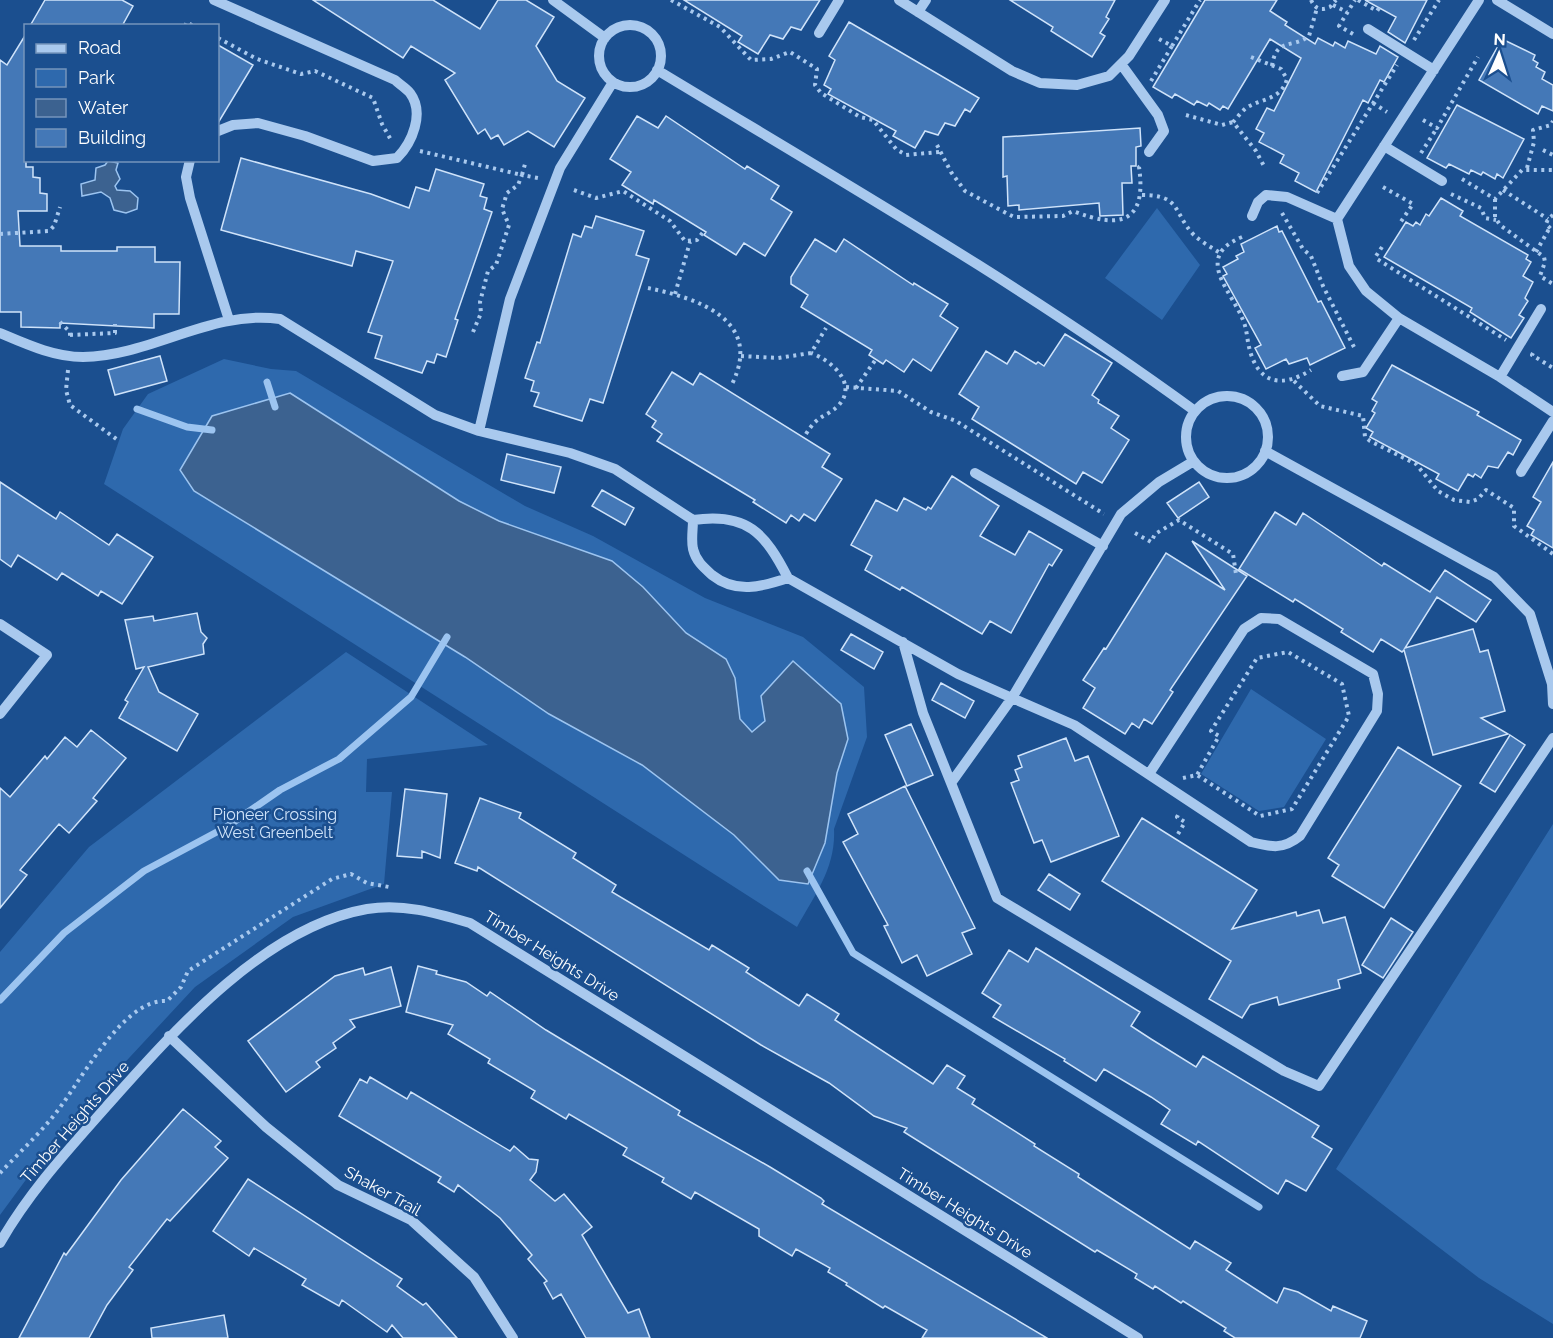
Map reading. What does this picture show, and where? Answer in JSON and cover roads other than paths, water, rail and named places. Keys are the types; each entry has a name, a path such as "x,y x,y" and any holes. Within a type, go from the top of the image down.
{"street":[{"path":"214,0 395,80 411,93 415,110 415,132 408,147 397,158 373,161 305,136 258,123 233,125 219,131"},
{"path":"554,0 605,38"},
{"path":"819,33 839,0"},
{"path":"899,0 1012,71 1040,83 1077,85 1109,76 1121,64 1165,0"},
{"path":"918,12 926,0"},
{"path":"1479,0 1337,219 1349,266 1365,291 1399,318 1500,377 1553,412"},
{"path":"1497,0 1553,34"},
{"path":"632,26 650,33 660,50 657,70 643,84 622,86 613,82 600,66 600,47 612,31 632,26"},
{"path":"1368,28 1434,70"},
{"path":"1121,64 1158,115 1164,131 1149,152"},
{"path":"657,70 885,208 1114,353 1195,411"},
{"path":"479,431 510,299 560,168 613,82"},
{"path":"1384,146 1442,181"},
{"path":"190,162 186,177 190,198 229,320"},
{"path":"1252,216 1258,202 1266,195 1287,197 1337,219"},
{"path":"1500,377 1541,309"},
{"path":"0,333 39,350 83,357 145,347 229,320 258,316 280,319 435,415 479,431 570,453 615,469 693,520 717,516 734,520 762,536 775,552 788,578 958,674 1074,725 1251,842 1274,848 1290,844 1300,836 1377,711 1378,694 1373,674 1279,619 1261,618 1244,629 1149,774"},
{"path":"1342,376 1363,372 1399,318"},
{"path":"1229,396 1247,402 1261,414 1266,426 1265,451 1250,470 1233,477 1214,476 1194,461 1188,449 1186,436 1188,423 1195,411 1216,398 1229,396"},
{"path":"1521,472 1553,421"},
{"path":"1265,451 1494,577 1530,614 1552,684 1553,704"},
{"path":"951,783 1012,698 1121,514 1159,482 1194,461"},
{"path":"975,473 1103,546"},
{"path":"693,520 693,548 700,565 720,581 738,588 763,586 788,578"},
{"path":"0,624 47,655 0,714"},
{"path":"903,642 923,713 997,898 1284,1071 1319,1086 1553,738"},
{"name":"Timber Heights Drive","path":"0,1243 15,1216 60,1159 169,1036 228,980 308,927 368,909 421,908 470,923 1138,1338"},
{"name":"Shaker Trail","path":"169,1036 266,1127 338,1185 411,1220 474,1276 513,1338"}],"water":[{"path":"107,162 118,163 116,170 120,179 115,186 117,190 130,191 138,198 137,209 126,213 114,210 110,198 101,192 82,196 81,184 95,180 96,168"},
{"path":"290,393 459,501 499,521 612,561 643,587 686,633 726,659 735,678 740,719 752,732 765,721 761,696 793,661 841,704 848,739 837,773 825,843 808,884 779,880 734,835 642,765 549,714 465,657 194,491 180,470 212,416"}],"waterway":[{"path":"267,382 275,407"},
{"path":"137,409 187,427 212,430"},
{"path":"0,1000 64,933 144,871 228,826 280,790 339,759 411,697 447,637"},
{"path":"807,871 853,953 1259,1207"}],"park label":[{"name":"Pioneer Crossing West Greenbelt","path":"275,823"}]}
